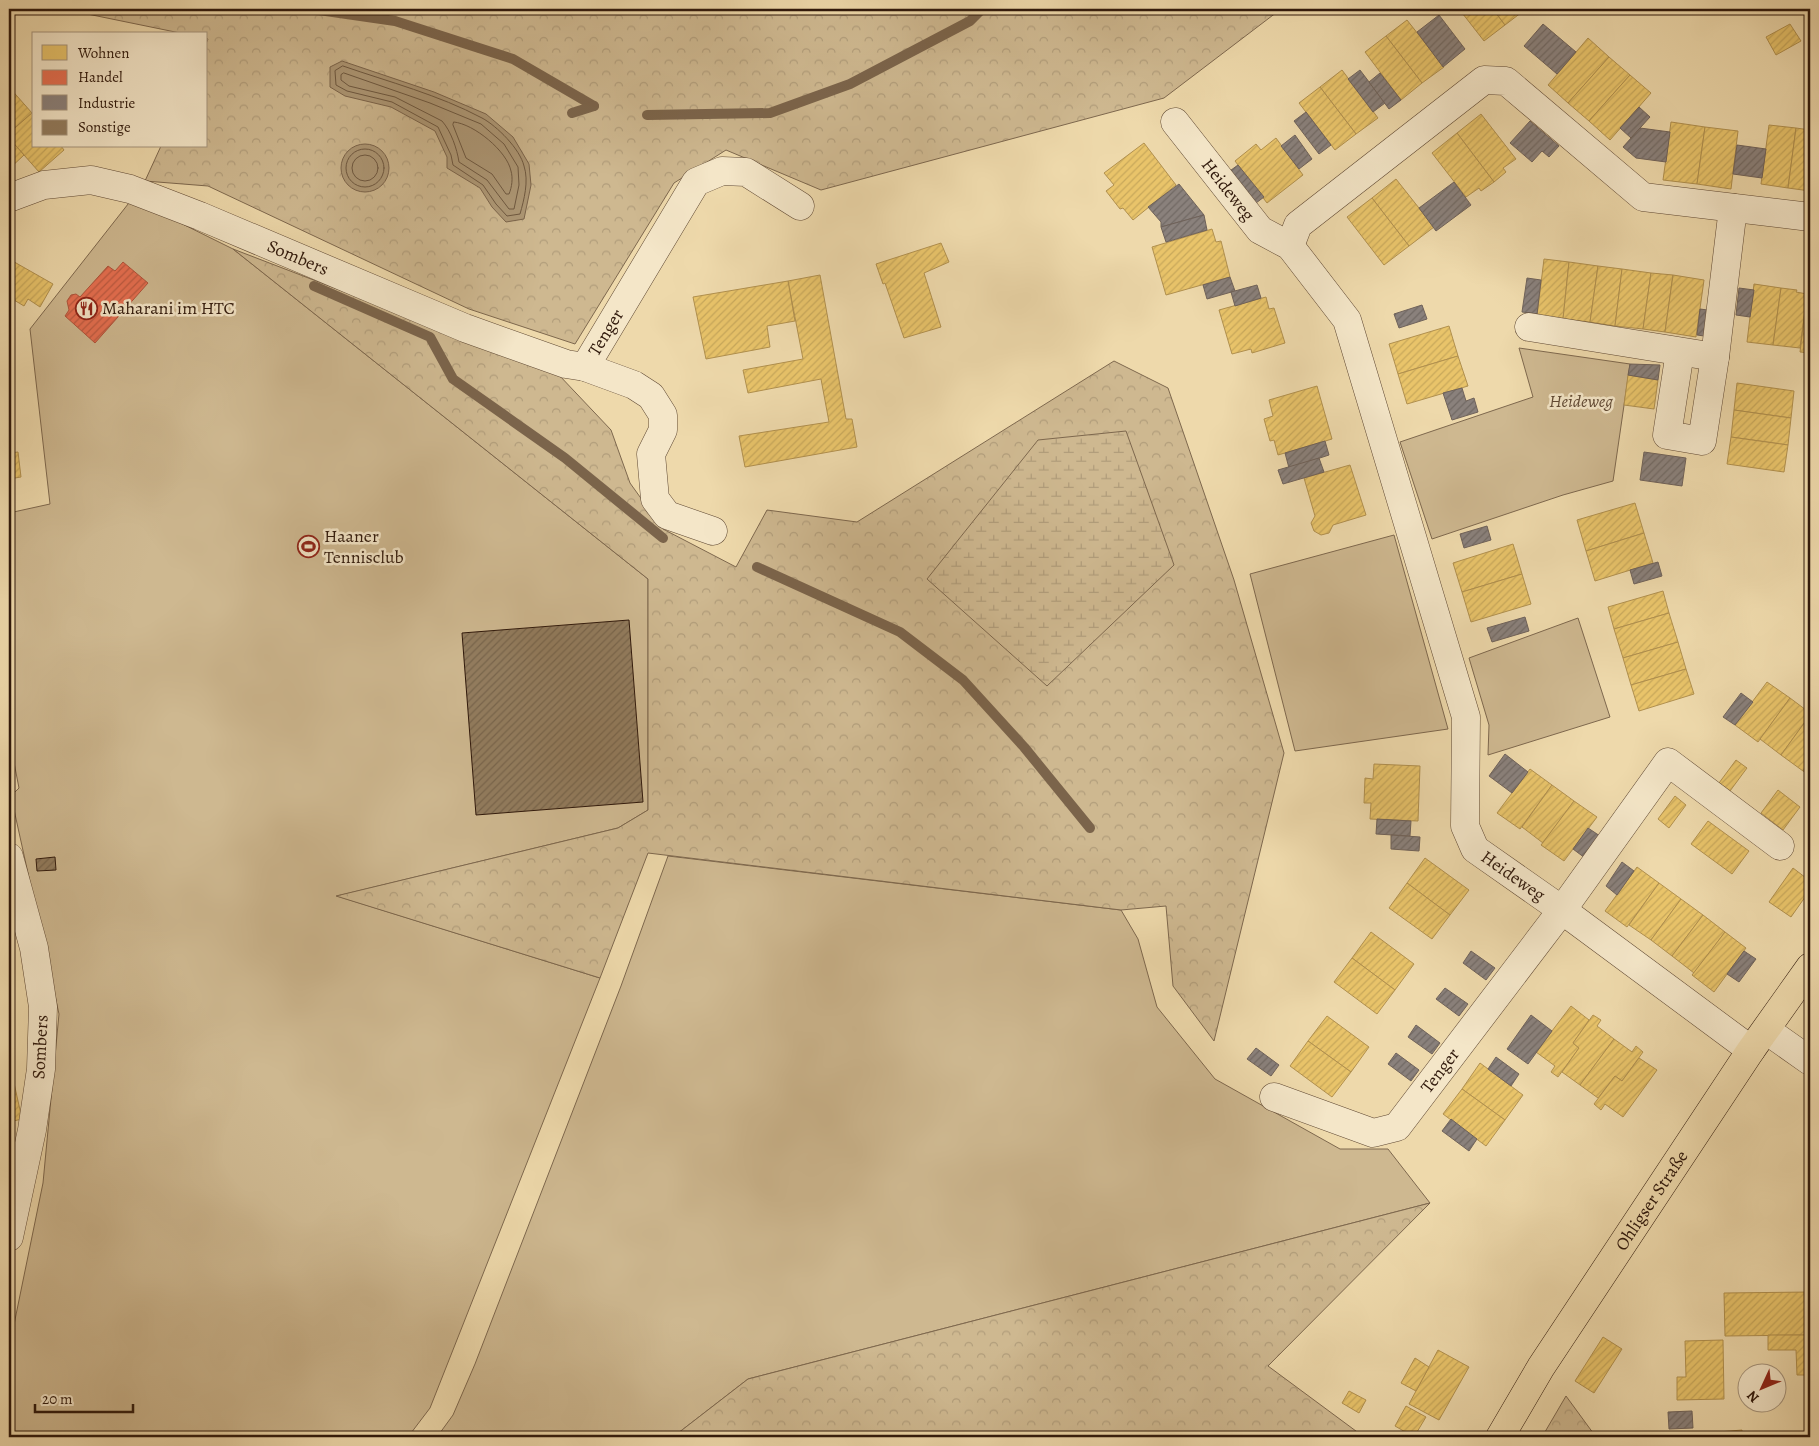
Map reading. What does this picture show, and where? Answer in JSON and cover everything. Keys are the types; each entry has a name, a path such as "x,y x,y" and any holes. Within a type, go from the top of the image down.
{"main road":[{"name":"Ohligser Straße","path":"1500,1437 1541,1366 1810,967"}],"street":[{"path":"1290,246 1298,225 1484,80 1506,81 1643,196 1810,217"},
{"name":"Heideweg","path":"1175,122 1260,230 1290,246 1347,320 1466,716 1465,826 1474,849 1562,910 1759,1040 1810,1061"},
{"name":"Tenger","path":"713,531 667,515 655,499 651,454 663,430 663,415 651,396 634,385 585,367 696,182 722,171 746,172 800,206"},
{"name":"Sombers","path":"9,198 44,185 91,180 130,188 465,328 566,364 585,367"},
{"path":"1680,352 1667,435 1702,441 1715,357 1733,208"},
{"path":"1529,327 1715,357"},
{"name":"Heideweg","path":"1562,910 1668,762 1780,846"},
{"name":"Sombers","path":"9,857 34,948 43,1007 41,1068 32,1130 9,1237"},
{"name":"Tenger","path":"1274,1097 1373,1133 1397,1127 1562,910"}],"green space":[{"path":"63,9 1281,9 1164,98 821,190 726,150 674,183 575,344 469,309 208,186 145,181 160,148 208,148 208,32 175,32"},
{"path":"132,199 233,249 648,579 648,810 618,828 337,896 600,978 430,1408 408,1437 9,1437 9,1349 43,1183 59,1014 11,796 19,788 9,737 9,513 50,504 30,329"},
{"path":"233,249 558,374 611,430 630,483 663,529 736,567 767,510 857,522 1114,361 1168,388 1234,580 1284,753 1214,1041 1173,986 1166,906 1121,910 648,853 600,978 336,896 618,828 648,810 648,579"},
{"path":"1519,348 1630,364 1613,481 1563,495 1432,539 1400,442 1533,397"},
{"path":"1126,431 1174,565 1047,686 927,579 1038,440"},
{"path":"1394,535 1448,729 1295,751 1250,574"},
{"path":"1578,618 1610,717 1488,755 1489,725 1469,658"},
{"path":"668,856 1121,910 1138,939 1157,1007 1215,1079 1340,1149 1388,1149 1430,1203 748,1379 673,1437 437,1437 453,1415 475,1364 621,986"},
{"path":"1430,1203 1268,1366 1364,1437 673,1437 748,1379"},
{"path":"1566,1396 1596,1437 1542,1437"}],"water":[{"path":"342,61 434,92 486,114 513,137 529,164 531,185 524,219 506,222 492,207 480,188 447,168 447,157 435,131 391,107 345,96 330,87 330,67"},
{"path":"365,144 374,146 382,151 387,159 389,168 387,177 382,185 374,190 365,192 356,190 348,185 343,177 341,168 343,159 348,151 356,146"}],"building: Wohnen":[{"path":"1459,9 1493,9 1505,25 1484,41"},
{"path":"1493,9 1526,9 1505,25"},
{"path":"1407,20 1444,67 1422,83 1386,36"},
{"path":"1790,24 1801,41 1776,55 1766,37"},
{"path":"1386,36 1422,83 1401,100 1365,52"},
{"path":"1588,38 1609,57 1568,103 1548,85"},
{"path":"1609,57 1630,75 1589,121 1568,103"},
{"path":"1342,70 1378,118 1356,134 1320,87"},
{"path":"1630,75 1651,93 1610,140 1589,121"},
{"path":"9,87 32,113 9,133"},
{"path":"1320,87 1356,134 1335,150 1299,103"},
{"path":"32,113 32,148 62,148 64,150 39,172 9,138 9,133"},
{"path":"1481,114 1516,159 1503,168 1506,172 1494,182 1457,133"},
{"path":"1671,122 1705,127 1697,184 1663,180"},
{"path":"1769,125 1796,128 1788,188 1761,184"},
{"path":"1705,127 1738,131 1731,189 1697,184"},
{"path":"1796,128 1810,130 1810,191 1788,188"},
{"path":"1457,133 1494,182 1481,191 1479,188 1466,197 1432,153"},
{"path":"9,138 24,155 9,169"},
{"path":"1276,138 1303,175 1267,203 1235,161 1256,144 1261,150"},
{"path":"1144,143 1176,185 1133,220 1123,208 1120,209 1106,191 1114,185 1104,173"},
{"path":"1396,179 1434,227 1409,246 1372,198"},
{"path":"1372,198 1409,246 1384,265 1347,217"},
{"path":"1212,229 1216,242 1221,241 1230,277 1166,295 1152,247"},
{"path":"941,243 949,262 924,273 941,327 904,338 885,283 883,284 876,264"},
{"path":"9,259 53,284 40,307 28,299 24,306 9,297"},
{"path":"1544,259 1569,262 1563,319 1537,316"},
{"path":"1569,262 1598,266 1590,322 1563,319"},
{"path":"1598,266 1622,269 1615,326 1590,322"},
{"path":"1622,269 1651,273 1643,329 1615,326"},
{"path":"1651,273 1673,275 1665,332 1643,329"},
{"path":"820,275 846,419 852,419 857,447 745,467 739,436 829,422 821,379 748,393 743,370 803,359 788,281"},
{"path":"1673,275 1704,280 1696,337 1665,332"},
{"path":"788,281 795,321 767,326 770,347 706,359 693,297"},
{"path":"1754,284 1781,288 1773,345 1747,342"},
{"path":"1781,288 1797,290 1796,292 1807,294 1800,348 1773,345"},
{"path":"1807,294 1810,294 1810,353 1800,352"},
{"path":"1266,297 1269,309 1274,308 1285,343 1252,353 1251,349 1232,354 1219,310"},
{"path":"1449,326 1458,356 1398,374 1389,344"},
{"path":"1458,356 1468,386 1407,404 1398,374"},
{"path":"1628,375 1658,380 1654,409 1624,405"},
{"path":"1737,383 1794,391 1791,418 1734,410"},
{"path":"1317,386 1332,439 1278,455 1274,440 1270,441 1264,419 1273,416 1269,400"},
{"path":"1734,410 1791,418 1788,445 1731,437"},
{"path":"1731,437 1788,445 1784,472 1727,464"},
{"path":"18,452 21,477 9,479 9,453"},
{"path":"1350,465 1366,515 1333,525 1329,533 1321,535 1314,531 1311,523 1315,516 1304,478"},
{"path":"1635,503 1644,533 1586,551 1577,520"},
{"path":"1644,533 1653,563 1595,581 1586,551"},
{"path":"1513,544 1522,574 1462,592 1453,563"},
{"path":"1522,574 1531,604 1471,622 1462,592"},
{"path":"1663,591 1669,613 1614,629 1608,607"},
{"path":"1669,613 1678,642 1623,658 1614,629"},
{"path":"1678,642 1686,669 1631,685 1623,658"},
{"path":"1686,669 1694,694 1639,711 1631,685"},
{"path":"1767,682 1790,698 1758,742 1735,725"},
{"path":"1790,698 1810,713 1810,715 1781,755 1760,739"},
{"path":"1810,715 1810,761 1803,771 1781,755"},
{"path":"1736,760 1747,768 1730,791 1719,783"},
{"path":"1810,761 1810,776 1803,771"},
{"path":"1374,764 1420,766 1418,821 1370,819 1371,803 1364,803 1365,778 1373,779"},
{"path":"1530,769 1552,785 1520,829 1497,813"},
{"path":"1552,785 1574,801 1543,843 1522,827"},
{"path":"1778,790 1800,807 1783,830 1761,813"},
{"path":"1675,796 1686,805 1669,828 1658,819"},
{"path":"1574,801 1597,817 1564,861 1541,845"},
{"path":"1708,821 1749,851 1732,874 1691,844"},
{"path":"1425,858 1469,890 1450,915 1407,883"},
{"path":"1637,867 1659,883 1627,927 1605,911"},
{"path":"1793,868 1810,881 1810,890 1791,917 1769,902"},
{"path":"1407,883 1450,915 1432,939 1389,908"},
{"path":"1659,883 1681,899 1651,940 1629,925"},
{"path":"1681,899 1703,915 1672,956 1651,940"},
{"path":"1703,915 1725,932 1694,973 1672,956"},
{"path":"1371,932 1414,964 1395,990 1352,958"},
{"path":"1725,932 1746,948 1714,992 1692,975"},
{"path":"1352,958 1395,990 1377,1014 1334,982"},
{"path":"1571,1006 1589,1020 1573,1043 1579,1048 1558,1077 1551,1072 1555,1066 1536,1052"},
{"path":"1593,1015 1601,1020 1597,1026 1614,1039 1580,1085 1562,1072 1579,1048 1573,1043"},
{"path":"1327,1016 1369,1047 1351,1072 1308,1041"},
{"path":"1614,1039 1632,1052 1636,1046 1643,1052 1622,1081 1615,1076 1598,1098 1580,1085"},
{"path":"1308,1041 1351,1072 1332,1097 1290,1066"},
{"path":"1639,1058 1657,1070 1623,1117 1605,1104 1601,1110 1594,1104 1615,1076 1622,1081"},
{"path":"1480,1063 1523,1095 1505,1120 1462,1089"},
{"path":"14,1083 22,1119 9,1122 9,1084"},
{"path":"1462,1089 1505,1120 1486,1146 1443,1114"},
{"path":"1810,1292 1810,1335 1725,1336 1724,1293"},
{"path":"1768,1335 1810,1335 1810,1375 1797,1375 1796,1350 1768,1350"},
{"path":"1603,1337 1622,1349 1594,1393 1575,1381"},
{"path":"1723,1340 1724,1399 1677,1400 1677,1377 1686,1377 1685,1341"},
{"path":"1438,1350 1469,1367 1439,1420 1409,1404"},
{"path":"1415,1358 1429,1367 1416,1391 1401,1383"},
{"path":"1349,1391 1366,1400 1359,1413 1342,1403"},
{"path":"1406,1406 1426,1417 1414,1437 1395,1426"},
{"path":"1742,1430 1742,1437 1696,1437 1696,1434"}],"building: Handel":[{"path":"123,262 148,283 95,343 65,316 69,310 67,301 71,295 76,294 80,297 108,266 115,271"}],"building: Industrie":[{"path":"1439,15 1465,49 1443,67 1417,32"},
{"path":"1543,24 1576,52 1557,74 1524,46"},
{"path":"1360,70 1385,103 1373,112 1348,79"},
{"path":"1380,73 1401,100 1389,109 1369,82"},
{"path":"1639,107 1650,117 1631,138 1620,128"},
{"path":"1306,112 1331,145 1319,154 1294,121"},
{"path":"1530,121 1559,146 1549,157 1542,151 1532,162 1510,143"},
{"path":"1640,128 1670,132 1666,162 1636,158 1623,147"},
{"path":"1295,135 1312,159 1299,169 1281,146"},
{"path":"1737,145 1766,149 1762,178 1733,174"},
{"path":"1238,165 1264,197 1252,206 1227,173"},
{"path":"1454,182 1471,205 1436,231 1419,208"},
{"path":"1179,184 1204,215 1161,227 1161,222 1148,207"},
{"path":"1204,215 1207,230 1166,242 1161,227"},
{"path":"1230,277 1235,291 1207,299 1203,285"},
{"path":"1527,278 1541,280 1537,314 1522,312"},
{"path":"1257,285 1261,298 1235,306 1231,292"},
{"path":"1739,288 1754,290 1750,317 1736,315"},
{"path":"1422,305 1427,319 1399,328 1394,314"},
{"path":"1700,309 1715,311 1711,337 1697,335"},
{"path":"1630,364 1660,365 1658,380 1628,375"},
{"path":"1462,388 1466,401 1474,398 1478,412 1452,420 1443,393"},
{"path":"1325,441 1329,455 1289,468 1285,453"},
{"path":"1644,452 1686,458 1682,486 1640,480"},
{"path":"1319,458 1324,472 1283,484 1278,470"},
{"path":"1487,526 1491,540 1464,548 1460,534"},
{"path":"1658,562 1662,576 1634,584 1630,570"},
{"path":"1525,617 1529,631 1492,642 1487,628"},
{"path":"1741,693 1753,702 1735,725 1723,717"},
{"path":"1505,754 1528,772 1512,793 1489,776"},
{"path":"1377,819 1411,821 1410,836 1376,834"},
{"path":"1588,828 1600,836 1585,858 1573,849"},
{"path":"1391,835 1420,837 1419,851 1391,849"},
{"path":"1622,862 1634,871 1617,895 1606,886"},
{"path":"1471,951 1495,968 1486,980 1463,963"},
{"path":"1744,951 1756,959 1739,982 1727,974"},
{"path":"1445,988 1468,1004 1459,1016 1436,999"},
{"path":"1531,1015 1552,1031 1528,1064 1507,1049"},
{"path":"1416,1025 1440,1043 1432,1054 1408,1037"},
{"path":"1256,1048 1279,1065 1271,1076 1247,1059"},
{"path":"1396,1053 1419,1070 1411,1081 1388,1064"},
{"path":"1496,1057 1519,1074 1511,1086 1488,1069"},
{"path":"1451,1119 1477,1139 1469,1151 1442,1131"},
{"path":"1692,1411 1693,1428 1669,1429 1668,1412"}],"building: Sonstige":[{"path":"629,620 643,802 476,815 462,633"},
{"path":"55,857 56,870 37,871 36,859"}],"waterway":[{"path":"312,9 395,21 513,59 594,106"},
{"path":"647,115 770,113 850,84 970,21 982,9"},
{"path":"572,113 594,106"},
{"path":"314,286 430,337 453,379 565,458 663,538"},
{"path":"757,567 900,632 963,680 1024,747 1090,828"}],"place":[{"name":"Maharani im HTC","path":"86,308"},
{"name":"Haaner Tennisclub","path":"308,546"}]}
